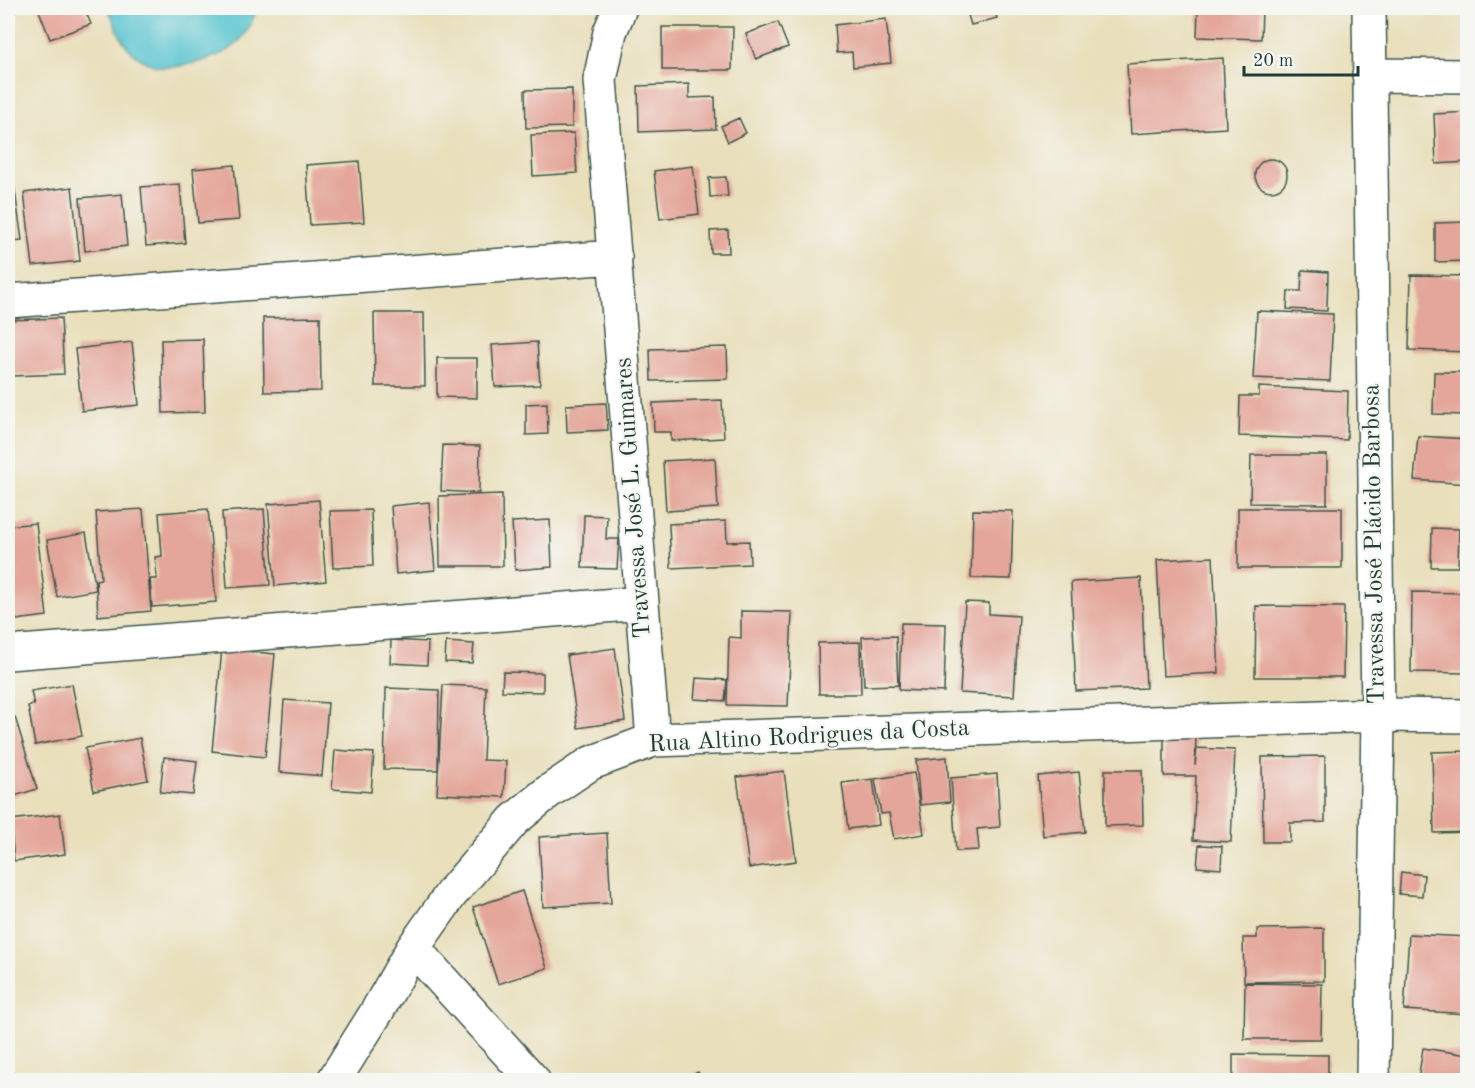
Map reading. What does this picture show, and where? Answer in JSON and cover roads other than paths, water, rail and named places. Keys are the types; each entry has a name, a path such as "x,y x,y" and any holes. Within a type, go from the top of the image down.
{"street":[{"name":"Travessa José L. Guimares","path":"620,8 610,32 600,80 652,740"},
{"name":"Travessa José Plácido Barbosa","path":"1369,8 1378,716 1373,1080"},
{"path":"1369,75 1467,76"},
{"path":"8,301 615,257"},
{"path":"8,653 642,603"},
{"name":"Rua Altino Rodrigues da Costa","path":"343,1075 413,948 451,894 514,820 548,792 591,763 652,740 1378,716 1467,716"},
{"path":"413,948 533,1080"}],"water":[{"path":"108,8 257,8 246,33 228,50 195,63 167,67 149,64 128,48"},
{"path":"422,8 480,8 460,13 425,14"}]}
